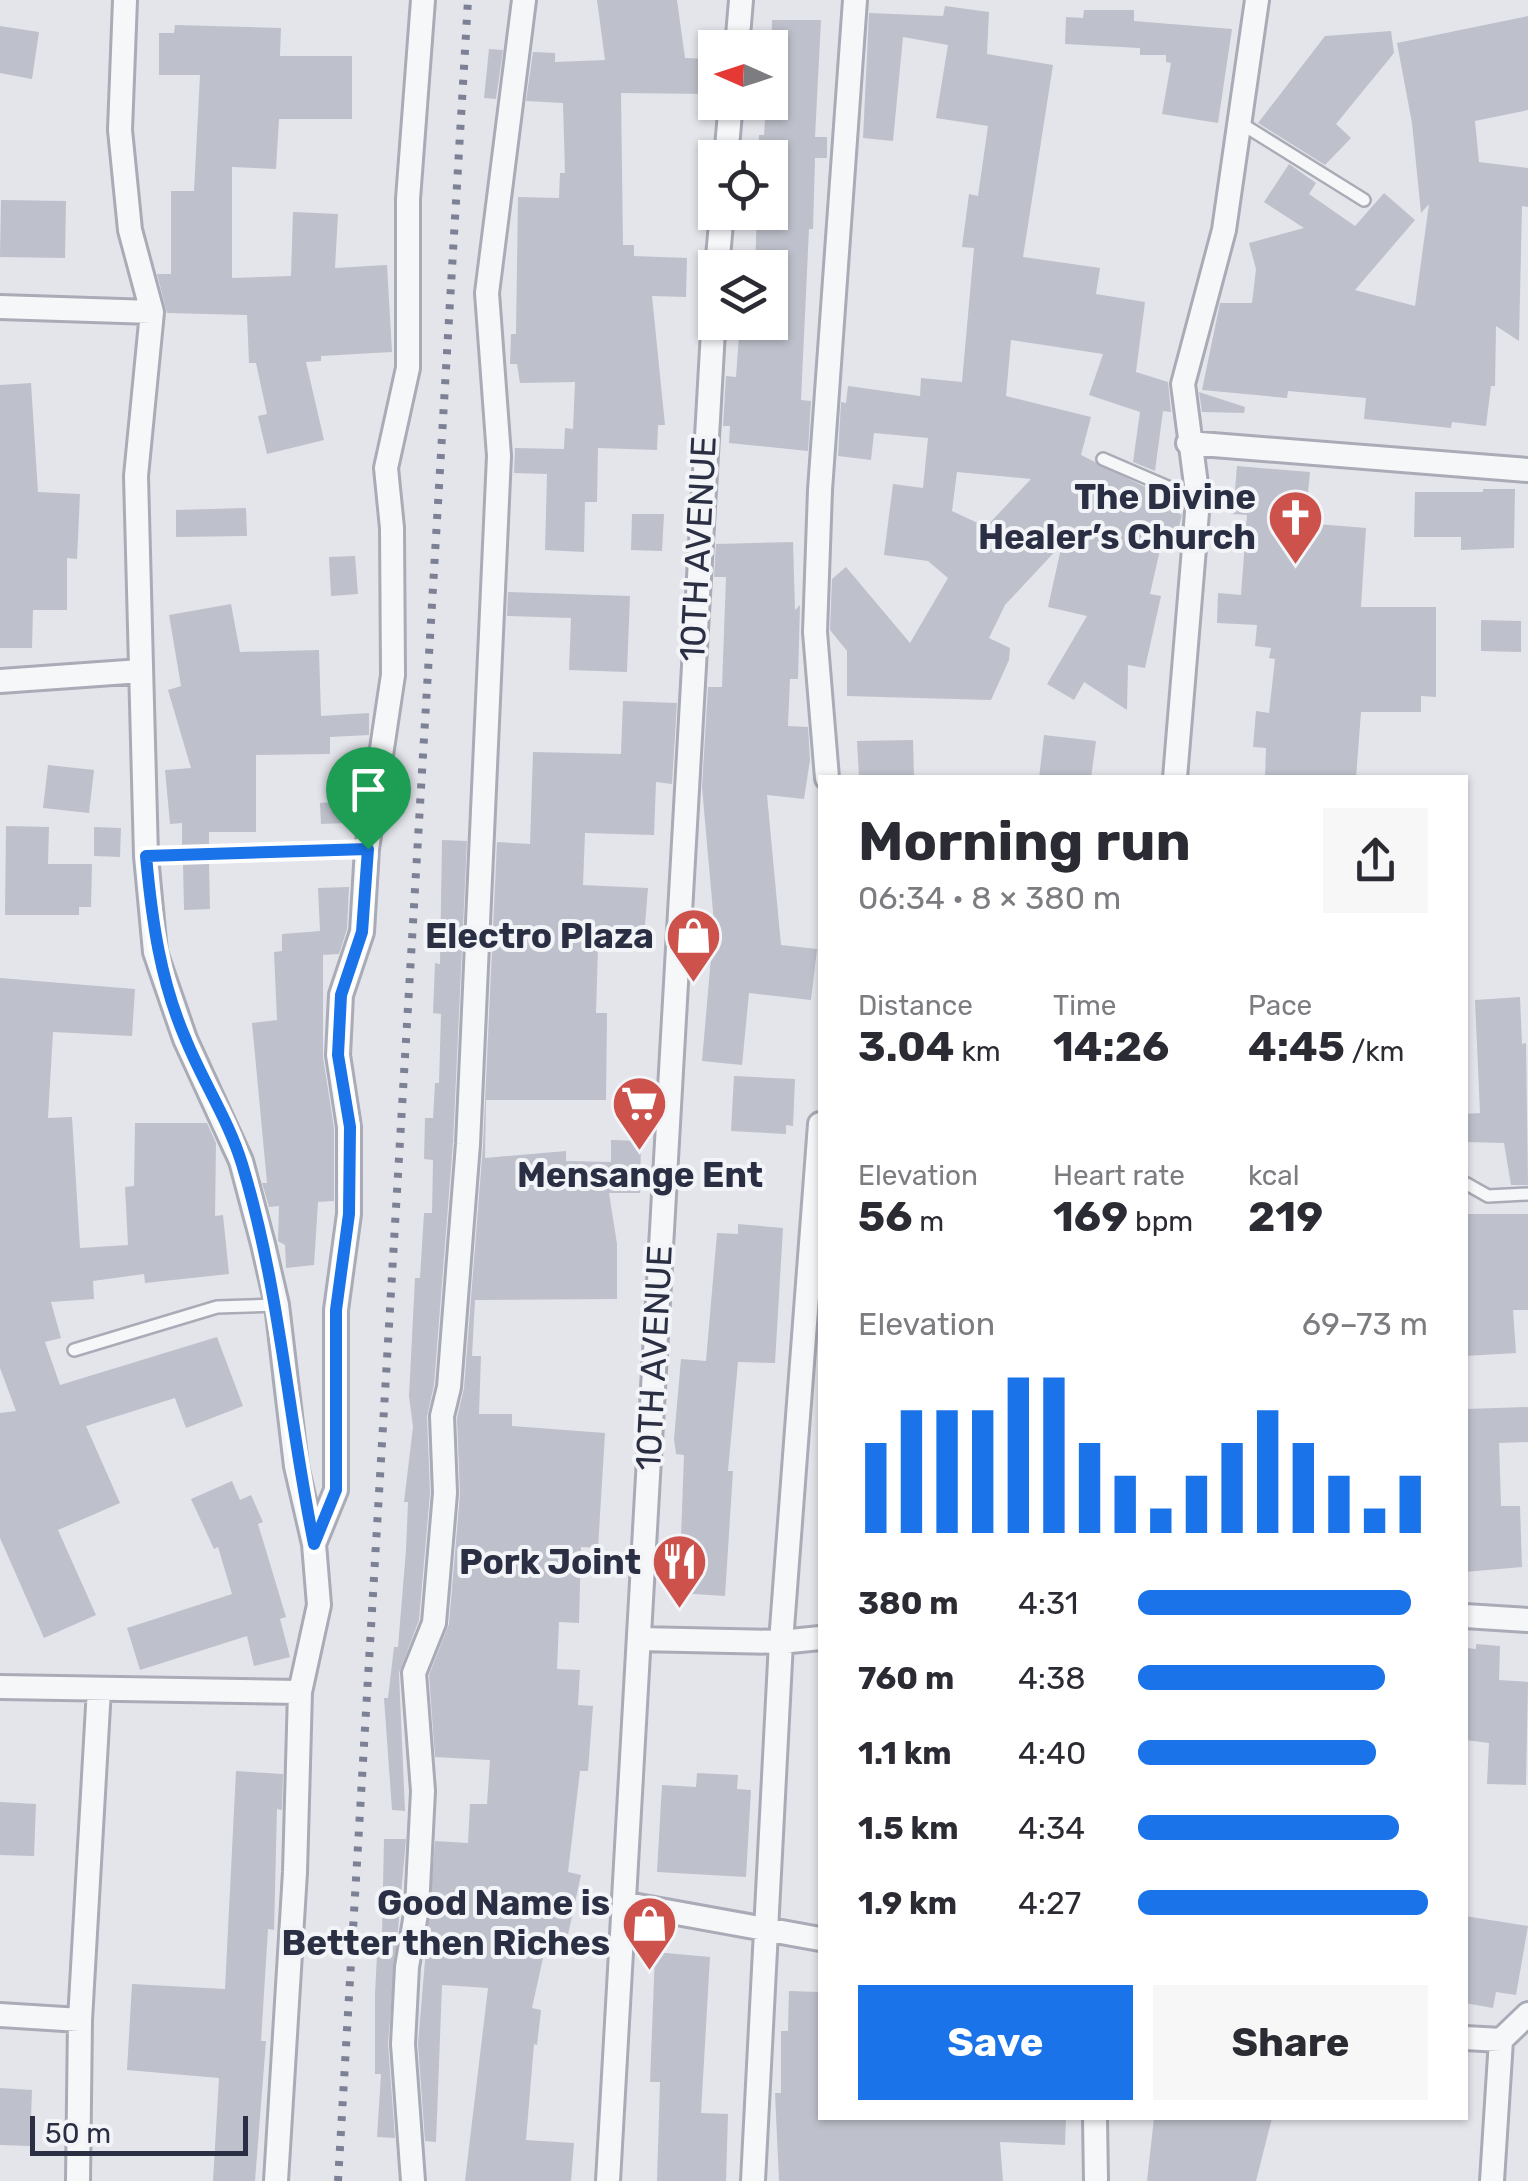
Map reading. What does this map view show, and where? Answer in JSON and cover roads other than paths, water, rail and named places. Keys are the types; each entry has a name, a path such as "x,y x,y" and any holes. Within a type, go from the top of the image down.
{"street":[{"path":"126,0 120,130 130,230 152,312 136,476 146,856 155,952 185,1039 241,1161 277,1305 296,1466 314,1544 319,1606 300,1692 296,1872 276,2181"},
{"path":"314,1544 336,1490 336,1310 349,1214 350,1127 338,1055 341,995 362,932 368,849 392,675 392,528 386,468 408,368 408,199 423,0"},
{"path":"413,2181 402,2044 407,1967 418,1908 423,1791 414,1673 434,1623 445,1493 442,1416 449,1387 468,1144 499,456 487,293 524,0"},
{"path":"739,30 742,0"},
{"path":"827,775 815,632 820,490 855,0"},
{"path":"1175,775 1198,500 1182,384 1224,230 1242,124 1256,0"},
{"path":"0,307 152,312"},
{"name":"10TH AVENUE","path":"608,2181 627,1904 713,340"},
{"path":"1188,442 1528,470"},
{"path":"0,681 142,671"},
{"path":"754,2181 781,1642 818,1151"},
{"path":"1468,1616 1528,1620"},
{"path":"639,1639 781,1642 818,1638"},
{"path":"0,1686 300,1692"},
{"path":"78,2181 80,2020 99,1690"},
{"path":"627,1904 818,1940"},
{"path":"1492,2181 1500,2040 1528,2014"},
{"path":"0,2015 80,2020"},
{"path":"1468,2038 1500,2040"},
{"path":"1095,2120 1096,2181"}],"lane":[{"path":"1242,124 1364,200"},
{"path":"1103,460 1198,500"},
{"path":"146,856 368,849"},
{"path":"1468,1185 1488,1196 1528,1194"},
{"path":"74,1350 217,1307 277,1305"}],"railway":[{"path":"338,2181 468,0"}],"place":[{"name":"The Divine Healer’s Church","path":"1295,566"},
{"name":"Electro Plaza","path":"693,985"},
{"name":"Mensange Ent","path":"640,1153"},
{"name":"Pork Joint","path":"680,1611"},
{"name":"Good Name is Better then Riches","path":"649,1972"}]}
